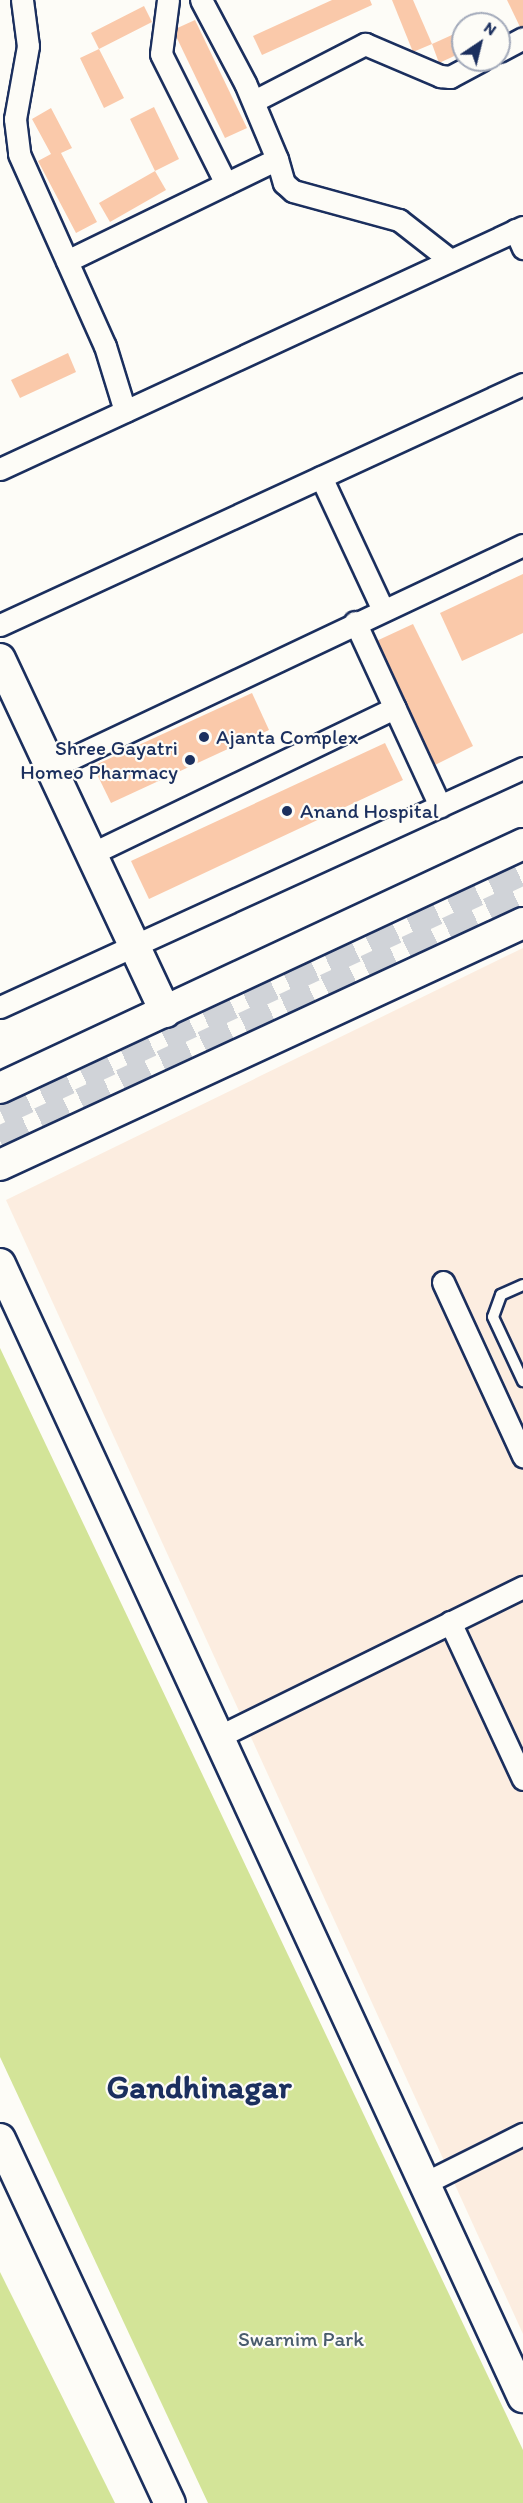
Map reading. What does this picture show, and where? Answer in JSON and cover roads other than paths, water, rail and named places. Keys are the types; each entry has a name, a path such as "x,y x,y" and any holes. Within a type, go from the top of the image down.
{"street":[{"path":"22,0 28,46 15,135 19,154 105,346 125,411"},
{"path":"168,0 161,54 226,184"},
{"path":"201,0 254,101 284,183 293,191 399,220 450,260"},
{"path":"254,101 365,45 440,76 450,77 459,72"},
{"path":"67,261 277,159"},
{"path":"0,469 450,260 520,235"},
{"path":"0,625 523,384"},
{"path":"321,477 383,610"},
{"path":"51,768 355,622 523,545"},
{"path":"355,622 440,806"},
{"path":"0,659 165,1012"},
{"path":"91,854 395,708"},
{"path":"0,1007 523,768"},
{"path":"0,1088 523,844"},
{"path":"0,1164 523,923"},
{"path":"0,1264 220,1736 523,2397"},
{"path":"443,1282 522,1449"},
{"path":"220,1736 523,1587"},
{"path":"450,1622 523,1779"},
{"path":"425,2183 523,2134"},
{"path":"0,2139 170,2503"}],"lane":[{"path":"523,1285 501,1295 493,1317 523,1381"}],"tunnel":[{"path":"0,1111 523,870"},
{"path":"0,1141 523,897"}],"place":[{"name":"Ajanta Complex","path":"204,737"},
{"name":"Shree Gayatri Homeo Pharmacy","path":"190,760"},
{"name":"Anand Hospital","path":"287,811"}],"district":[{"name":"Gandhinagar","path":"199,2087"}],"park label":[{"name":"Swarnim Park","path":"301,2339"}]}
